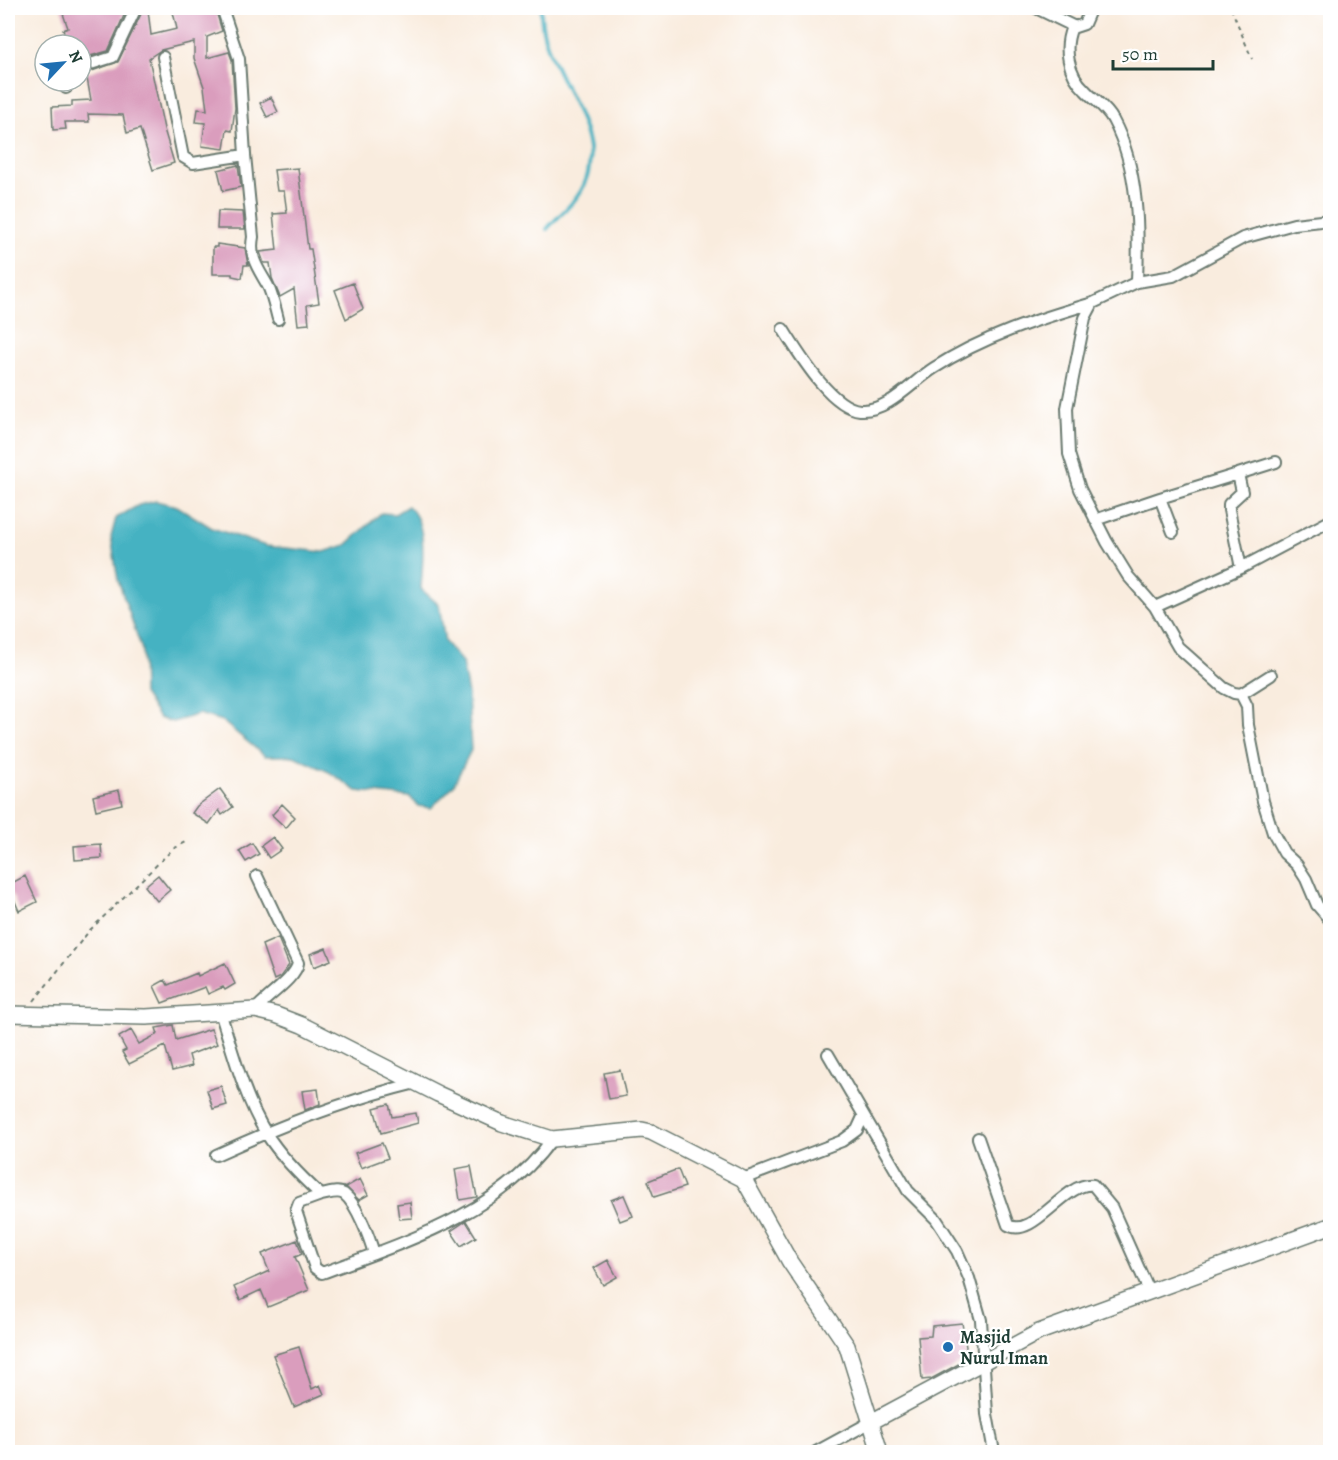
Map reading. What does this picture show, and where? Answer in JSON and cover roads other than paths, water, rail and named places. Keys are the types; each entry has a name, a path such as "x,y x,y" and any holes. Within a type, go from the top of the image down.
{"street":[{"path":"93,63 113,57 136,8"},
{"path":"222,8 239,59 245,155 254,237 251,250 253,261 274,299 278,319"},
{"path":"1036,8 1072,27 1084,24 1091,8"},
{"path":"1072,27 1067,38 1071,69 1081,87 1112,118 1134,185 1137,215 1137,282"},
{"path":"163,57 183,157 188,162 200,163 245,155"},
{"path":"783,329 825,387 845,404 860,410 870,409 891,400 961,351 1005,332 1094,303 1137,282 1173,276 1251,235 1294,224 1330,220"},
{"path":"1094,303 1083,324 1067,424 1071,462 1095,520 1128,576 1155,607 1178,646 1224,688 1241,694 1271,675"},
{"path":"1095,520 1276,462"},
{"path":"1238,474 1242,492 1229,504 1228,510 1241,568"},
{"path":"1160,498 1173,532"},
{"path":"1155,607 1241,568 1330,521"},
{"path":"1241,694 1247,706 1250,735 1273,833 1284,853 1306,879 1317,905 1330,920"},
{"path":"255,1010 268,995 291,977 298,963 257,876"},
{"path":"8,1014 146,1017 255,1010 302,1025 416,1083 502,1123 552,1139 642,1130 651,1132 743,1179 769,1221 790,1262 847,1346 880,1452"},
{"path":"220,1012 239,1071 266,1132 293,1169 321,1195"},
{"path":"828,1053 863,1117 908,1191 936,1220 957,1251 977,1302 985,1359 987,1414 994,1452"},
{"path":"216,1155 307,1115 324,1112 378,1092 416,1083"},
{"path":"743,1179 842,1141 857,1130 863,1117"},
{"path":"978,1137 1008,1225 1016,1228 1031,1223 1075,1189 1093,1185 1112,1208 1149,1291"},
{"path":"374,1254 369,1237 346,1197 338,1192 303,1200 297,1206 297,1217 318,1272 391,1249 461,1214 518,1180 552,1139"},
{"path":"816,1452 985,1359 1060,1324 1330,1226"}],"water":[{"path":"156,501 177,506 212,528 266,546 324,552 346,545 381,513 395,514 408,506 415,514 422,534 421,589 439,605 445,642 462,662 468,694 471,750 453,786 431,808 418,806 410,797 357,791 329,772 294,756 265,756 222,721 199,714 173,722 159,718 143,694 142,650 118,580 111,537 116,518 139,505"}],"waterway":[{"path":"541,8 543,32 551,55 573,101 589,146 589,169 581,191 547,229"}],"place":[{"name":"Masjid Nurul Iman","path":"948,1347"}]}
